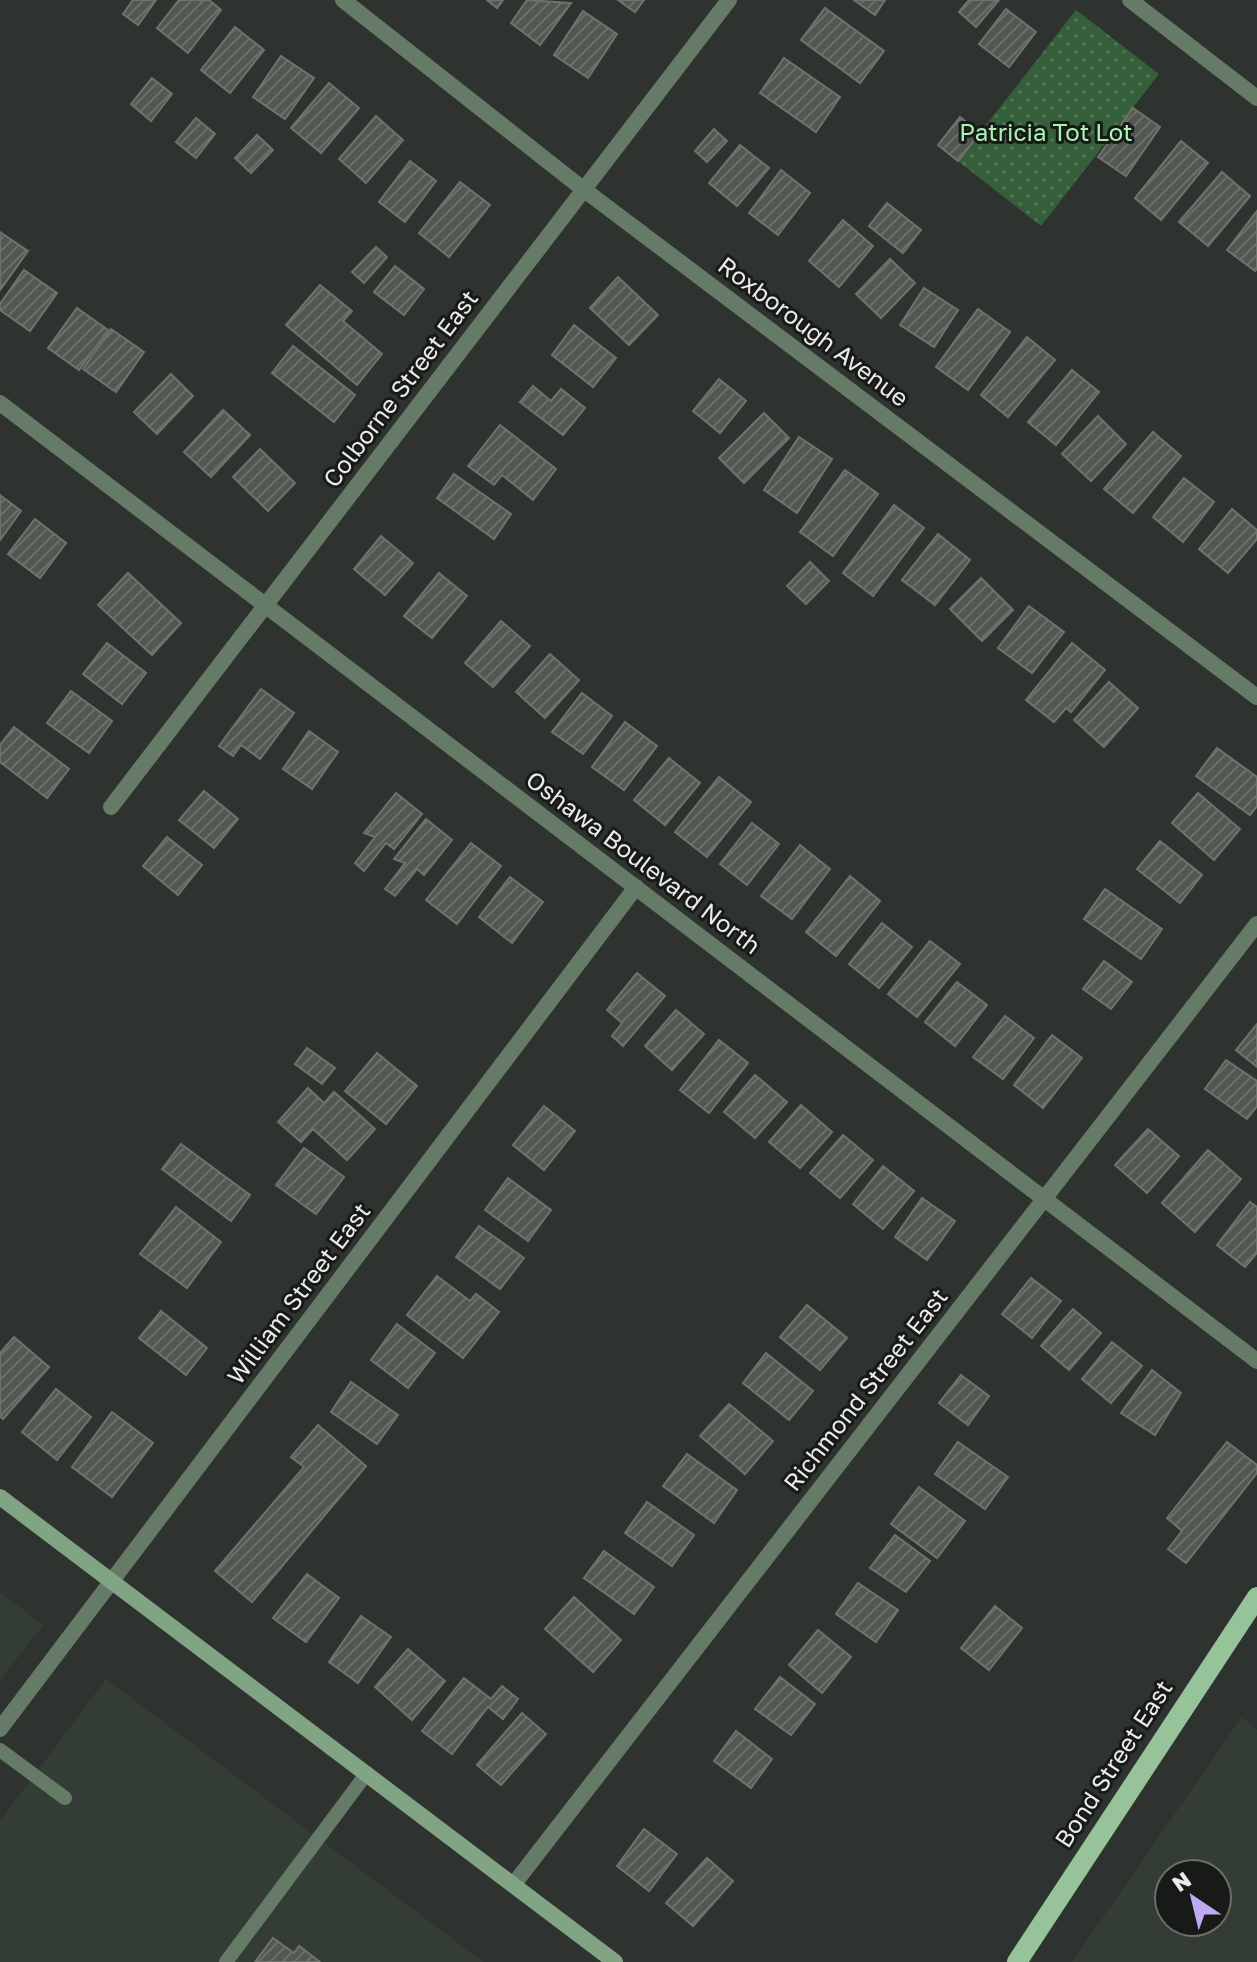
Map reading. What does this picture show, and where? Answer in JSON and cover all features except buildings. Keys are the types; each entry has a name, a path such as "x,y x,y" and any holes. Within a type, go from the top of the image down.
{"main road":[{"path":"0,1497 615,1962"},
{"name":"Bond Street East","path":"1017,1962 1257,1597"}],"street":[{"name":"Roxborough Avenue","path":"343,0 583,189 1257,697"},
{"name":"Colborne Street East","path":"111,807 729,0"},
{"path":"1130,0 1257,98"},
{"name":"Oshawa Boulevard North","path":"0,403 263,607 1257,1361"},
{"name":"William Street East","path":"0,1729 636,887"},
{"name":"Richmond Street East","path":"513,1885 1257,924"}],"lane":[{"path":"0,1750 65,1798"},
{"path":"226,1962 367,1773"}],"shaded area":[{"path":"0,1592 43,1625 0,1680"},
{"path":"106,1679 483,1962 0,1962 0,1821"},
{"path":"1242,1717 1257,1730 1257,1962 1072,1962"}],"green space":[{"name":"Patricia Tot Lot","path":"1076,10 1159,74 1041,226 958,161"}]}
